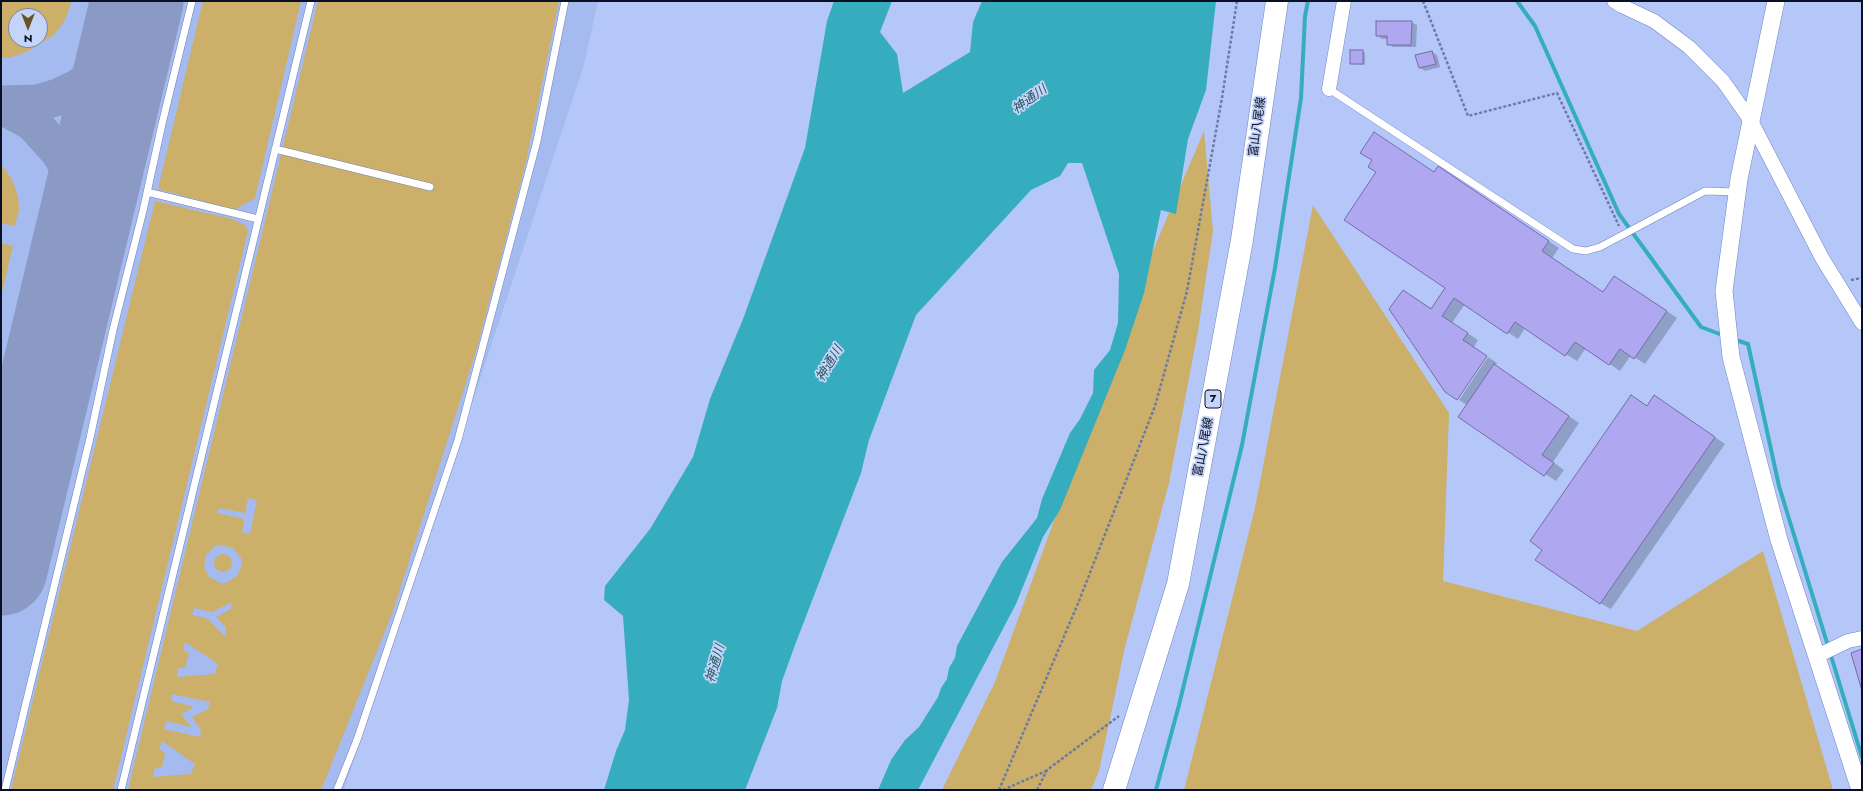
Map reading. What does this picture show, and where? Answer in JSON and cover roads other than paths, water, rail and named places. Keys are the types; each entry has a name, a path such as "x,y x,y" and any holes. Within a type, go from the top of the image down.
{"main road":[{"name":"富山八尾線","path":"1114,790 1139,714 1178,584 1242,240 1279,3"}],"street":[{"path":"1329,89 1344,1"},
{"path":"1614,1 1654,21 1690,47 1724,80 1751,121 1822,258 1862,323"},
{"path":"1776,1 1737,192 1724,291 1731,357 1779,540 1860,790"},
{"path":"1816,656 1848,641 1862,638"}],"lane":[{"path":"4,790 192,1"},
{"path":"121,790 311,1"},
{"path":"337,790 362,725 458,440 537,141 565,1"},
{"path":"1329,89 1573,249 1586,251 1600,247 1705,190 1737,192"},
{"path":"275,149 430,187"},
{"path":"147,192 258,219"}],"water":[{"name":"神通川","path":"834,1 892,1 880,32 897,54 903,93 970,52 973,22 982,1 1216,1 1206,90 1188,139 1176,214 1161,210 1144,293 1125,350 1060,510 1043,537 1016,604 918,790 878,790 891,760 905,740 919,727 938,697 941,688 947,679 949,668 955,658 957,646 1002,562 1037,518 1042,499 1070,433 1080,419 1093,393 1094,370 1110,350 1118,323 1119,274 1082,163 1068,163 1060,176 1031,190 916,315 869,440 861,473 782,681 777,708 745,790 604,790 616,751 625,730 629,700 623,616 604,600 605,586 650,529 693,457 710,399 743,319 805,148 827,21"}],"waterway":[{"path":"1156,790 1179,705 1242,445 1275,268 1301,98 1305,16 1308,1"},
{"path":"1517,1 1535,26 1619,214 1701,327 1725,336"},
{"path":"1733,339 1748,344 1779,486 1862,757"}]}
